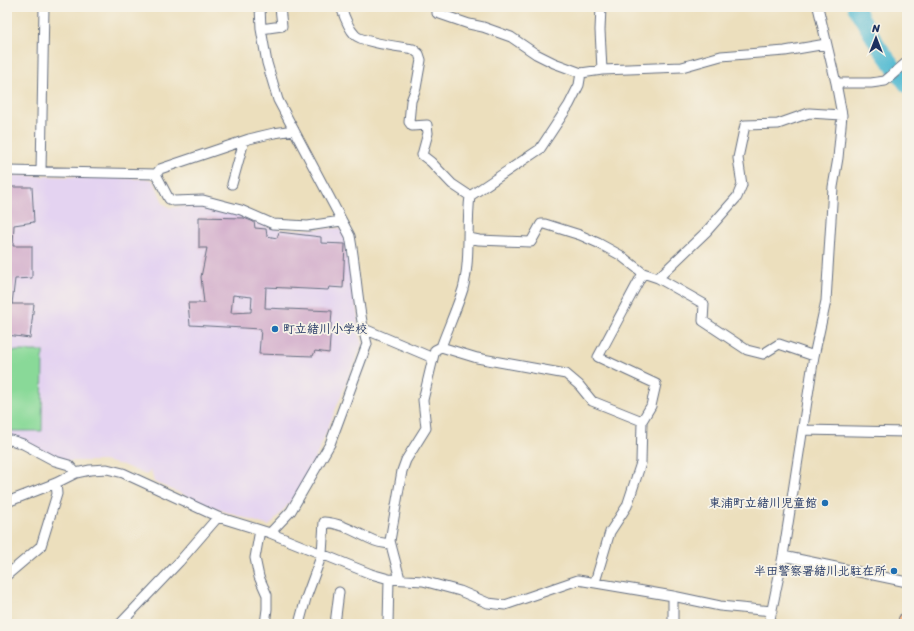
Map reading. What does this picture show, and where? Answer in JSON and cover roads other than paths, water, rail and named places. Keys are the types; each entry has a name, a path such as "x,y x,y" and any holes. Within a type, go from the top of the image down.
{"street":[{"path":"41,172 44,7"},
{"path":"260,7 261,28 266,63 278,100 350,236 354,257 362,328 367,344 330,444 291,511 270,533"},
{"path":"261,28 282,26 280,7"},
{"path":"341,7 349,26 356,37 413,49 419,54 421,60 416,88 411,101 409,122 412,126 426,125 428,133 422,155 431,162 452,184 470,196"},
{"path":"437,7 438,13 511,37 536,54 554,63 581,73 602,70 682,67 721,56 785,51 826,44"},
{"path":"601,7 600,30 602,70"},
{"path":"769,624 783,556 814,356 826,301 833,187 838,158 842,116 836,83 818,7"},
{"path":"836,83 871,83 884,81 907,62"},
{"path":"470,196 540,149 569,105 579,85 581,73"},
{"path":"658,278 706,232 737,197 742,185 738,158 745,125 778,124 809,113 842,116"},
{"path":"157,173 160,169 244,141 274,132 294,130"},
{"path":"232,184 244,141"},
{"path":"7,171 156,174 169,199 174,201 203,200 241,210 273,224 308,226 341,221"},
{"path":"400,579 390,541 402,471 406,460 426,428 423,400 435,350 441,347 463,289 469,238 468,215 470,196"},
{"path":"469,238 479,240 531,242 541,224 580,235 598,242 620,255 644,273 658,278 704,304 703,321 747,350 764,354 779,344 814,356"},
{"path":"595,582 610,532 627,506 641,464 642,421 651,406 656,384 598,357 644,273"},
{"path":"362,328 433,358"},
{"path":"441,347 477,358 566,374 579,385 592,402 642,421"},
{"path":"803,430 907,432"},
{"path":"7,441 11,440 23,444 54,461 69,465 76,473"},
{"path":"7,502 56,484 76,473 90,470 108,469 123,473 218,517 270,533 371,574 389,579 423,581 460,591 488,603 505,605 578,580 673,596 720,606 772,611"},
{"path":"7,575 41,546 57,494 56,484"},
{"path":"120,624 180,562 218,517"},
{"path":"299,624 306,598 322,554 324,522 331,522 354,530 376,541 390,544"},
{"path":"260,530 255,558 259,576 267,595 265,624"},
{"path":"783,556 907,582"},
{"path":"388,624 389,579"},
{"path":"335,624 338,592"},
{"path":"673,596 673,624"}],"waterway":[{"path":"855,7 879,47 907,85"}],"place":[{"name":"町立緒川小学校","path":"275,329"},
{"name":"東浦町立緒川児童館","path":"825,503"},
{"name":"半田警察署緒川北駐在所","path":"894,571"}]}
